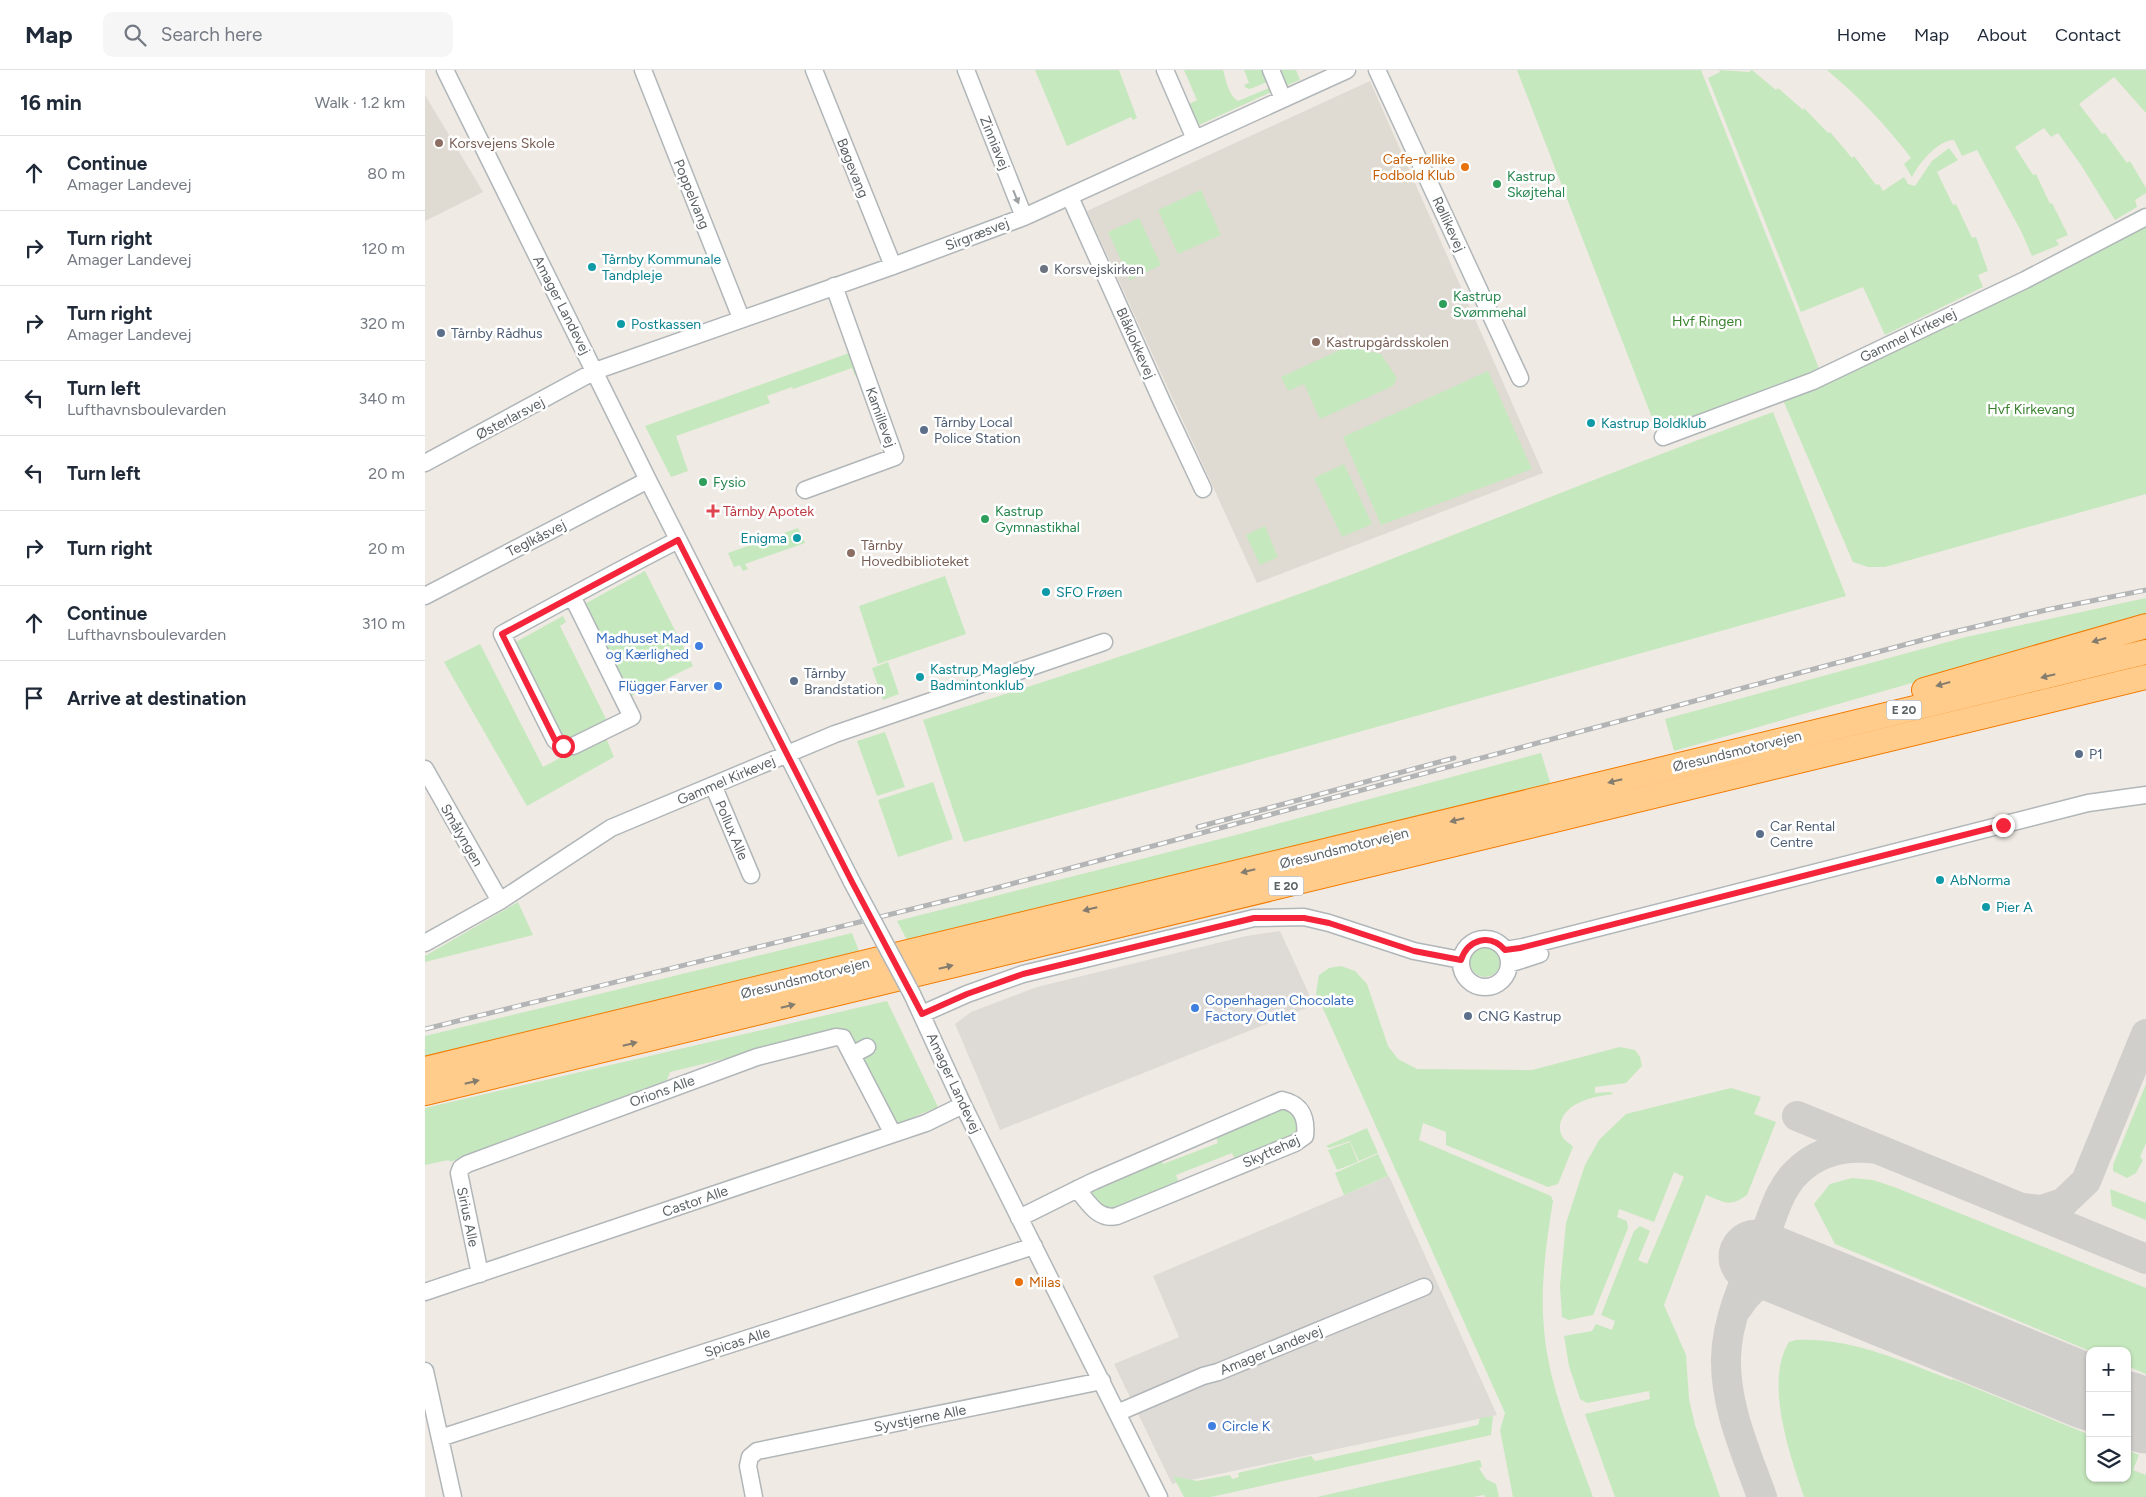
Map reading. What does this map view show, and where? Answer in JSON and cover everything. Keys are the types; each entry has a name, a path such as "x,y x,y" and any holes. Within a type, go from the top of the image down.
{"highway":[{"path":"1662,769 1726,746 2146,626"},
{"name":"Øresundsmotorvejen","path":"425,1069 2146,652"},
{"name":"Øresundsmotorvejen","path":"425,1093 2146,677"}],"street":[{"name":"Amager Landevej","path":"445,70 678,540 852,882 922,1014 963,1105 1159,1497"},
{"name":"Poppelvang","path":"643,70 741,318"},
{"name":"Bøgevang","path":"814,70 893,266"},
{"name":"Zinniavej","path":"966,70 1025,217"},
{"path":"1165,70 1195,139"},
{"path":"1271,70 1283,99"},
{"name":"Sirgræsvej","path":"595,371 893,266 1025,217 1347,70"},
{"name":"Røllikevej","path":"1377,70 1520,378"},
{"name":"Blåklokkevej","path":"1070,197 1203,489"},
{"name":"Gammel Kirkevej","path":"1663,437 1813,381 2025,280 2146,217"},
{"name":"Kamillevej","path":"805,490 895,457 834,286"},
{"name":"Østerlarsvej","path":"425,463 595,371"},
{"name":"Teglkåsvej","path":"425,596 648,480"},
{"path":"572,596 632,717 573,746 563,746 555,740 502,634 572,596 678,540"},
{"name":"Gammel Kirkevej","path":"425,943 500,901 611,828 835,734 1104,642"},
{"name":"Smålyngen","path":"425,769 500,901"},
{"name":"Pollux Alle","path":"713,785 751,875"},
{"path":"1507,957 1520,948 2087,803 2146,795"},
{"path":"1507,957 1523,958 2094,811 2146,804"},
{"path":"922,1014 967,994 1023,974 1254,918 1304,918 1329,923 1414,951 1461,960"},
{"path":"1481,940 1496,942 1507,957 1507,972 1498,984 1483,987 1469,981 1464,975 1461,960 1468,947 1481,940"},
{"name":"Orions Alle","path":"467,1164 757,1057 836,1037 843,1038 893,1134"},
{"path":"852,1055 867,1047"},
{"name":"Skyttehøj","path":"1019,1218 1077,1189 1282,1100 1293,1102 1302,1112 1306,1123 1305,1136 1295,1143 1117,1216 1110,1218 1095,1212 1077,1189"},
{"name":"Castor Alle","path":"425,1292 926,1123 963,1105"},
{"name":"Sirius Alle","path":"467,1164 461,1168 459,1173 480,1274"},
{"name":"Spicas Alle","path":"440,1438 1034,1246"},
{"name":"Amager Landevej","path":"1117,1413 1203,1376 1218,1372 1424,1287"},
{"path":"425,1371 453,1497"},
{"name":"Syvstjerne Alle","path":"754,1497 748,1466 750,1457 757,1451 1102,1381"}],"shaded area":[{"name":"Kastrupgårdsskolen","path":"1370,81 1543,473 1257,583 1087,211"},
{"name":"Korsvejens Skole","path":"425,95 483,192 425,221"},
{"path":"1280,931 1314,1005 1000,1130 955,1024 971,1012 1037,987 1246,936"},
{"path":"1389,1176 1497,1415 1172,1484 1114,1364 1179,1337 1153,1276"}],"green space":[{"path":"1035,70 1119,70 1137,118 1133,120 1131,117 1067,146"},
{"path":"1184,70 1223,70 1226,83 1238,101 1269,88 1271,92 1197,126 1187,105 1197,100"},
{"path":"1244,70 1262,70 1267,82 1250,89 1246,88 1244,85 1249,83"},
{"path":"1276,70 1296,70 1300,80 1283,87"},
{"name":"Hvf Ringen","path":"1517,70 1701,70 1820,371 1658,433"},
{"path":"1719,70 1749,72 1752,70 1776,90 1778,88 1803,110 1804,108 1828,133 1830,132 1852,158 1854,156 1876,185 1879,184 1883,191 1904,177 1908,184 1915,186 1932,161 1949,148 1958,160 1937,172 1953,205 1956,204 1972,238 1976,237 1988,271 1978,275 1983,287 1885,335 1863,287 1801,312 1708,78 1720,72"},
{"path":"1827,70 2146,70 2146,113 2114,77 2079,104 2102,134 2105,133 2127,163 2130,161 2146,188 2146,193 2135,200 2137,207 2115,220 2081,165 2058,133 2051,137 2044,128 2015,147 2033,175 2036,174 2050,204 2052,203 2068,235 2056,240 2059,245 2032,256 2021,231 1977,150 1962,156 1954,140 1948,141 1930,153 1919,165 1912,177 1904,164 1911,158 1902,146 1872,112"},
{"path":"1201,190 1221,235 1178,254 1158,210"},
{"path":"1139,218 1161,265 1130,280 1108,232"},
{"name":"Hvf Kirkevang","path":"2146,225 2146,494 1885,567 1868,567 1853,562 1783,400"},
{"path":"1352,336 1364,350 1381,354 1397,378 1393,386 1320,419 1304,384 1288,391 1281,377 1342,349 1339,343"},
{"path":"852,352 858,372 855,376 852,368 793,389 792,387 767,396 770,403 676,436 688,471 671,477 645,426"},
{"path":"1488,371 1532,469 1381,525 1343,437"},
{"path":"1773,412 1846,596 964,842 923,720 1032,686 1300,594"},
{"path":"1344,464 1372,524 1342,537 1314,478"},
{"path":"1265,526 1278,557 1260,565 1246,535"},
{"path":"798,528 805,543 745,564 748,569 743,571 740,565 734,567 728,553"},
{"path":"645,571 693,666 627,698 581,606"},
{"path":"945,576 966,634 878,664 859,606"},
{"path":"2146,598 2146,616 1674,751 1665,719 1966,637"},
{"path":"563,616 566,622 560,626 609,725 576,740 562,739 512,644"},
{"path":"480,644 543,767 560,758 556,748 604,733 614,757 527,806 444,662"},
{"path":"888,662 899,694 883,700 872,668"},
{"path":"885,732 905,787 877,796 857,741"},
{"path":"1541,753 1551,785 908,942 897,921 1232,836"},
{"path":"933,782 953,839 898,857 878,800"},
{"path":"518,902 533,935 425,962 425,956"},
{"path":"852,933 860,954 425,1058 425,1036"},
{"path":"1485,947 1496,951 1500,962 1496,973 1485,977 1474,973 1470,962 1474,951"},
{"path":"1341,966 1355,971 1367,984 1388,1046 1398,1059 1417,1069 1532,1070 1620,1047 1635,1050 1640,1057 1642,1066 1626,1083 1595,1087 1595,1093 1610,1092 1614,1094 1598,1096 1581,1102 1567,1111 1563,1117 1560,1125 1561,1134 1573,1147 1558,1184 1548,1187 1446,1145 1446,1132 1423,1123 1419,1140 1551,1196 1553,1201 1543,1281 1543,1314 1547,1352 1563,1415 1593,1497 1513,1497 1500,1430 1505,1413 1316,993 1319,975 1329,968"},
{"path":"887,1001 938,1107 899,1123 895,1120 849,1036 843,1030 670,1072 667,1080 450,1162 449,1160 425,1165 425,1108"},
{"path":"2146,1084 2146,1143 2140,1157 2143,1160 2136,1173 2127,1178 2113,1171 2113,1165"},
{"path":"1731,1088 1761,1097 1754,1114 1776,1122 1747,1195 1731,1203 1722,1202 1706,1195 1664,1305 1686,1355 1689,1399 1695,1425 1720,1497 1615,1497 1585,1414 1650,1399 1649,1391 1587,1403 1580,1399 1569,1366 1564,1336 1592,1331 1596,1324 1612,1330 1615,1321 1601,1315 1634,1231 1640,1226 1650,1231 1638,1260 1647,1264 1684,1177 1674,1172 1654,1222 1619,1209 1617,1217 1627,1221 1628,1228 1593,1315 1569,1320 1562,1317 1560,1286 1566,1223 1585,1165 1599,1140 1626,1114"},
{"path":"1284,1106 1295,1112 1300,1130 1294,1138 1235,1160 1232,1153 1176,1175 1179,1183 1106,1212 1093,1199 1093,1187 1159,1156 1163,1164 1218,1143 1214,1132"},
{"path":"1367,1128 1378,1153 1359,1161 1350,1141 1329,1148 1326,1146"},
{"path":"1350,1142 1358,1162 1337,1170 1328,1150"},
{"path":"1378,1154 1388,1176 1344,1195 1335,1173"},
{"path":"1852,1178 1873,1180 2146,1288 2146,1374 2131,1368 2131,1347 2086,1347 2086,1349 1835,1244 1814,1204 1830,1184"},
{"path":"2110,1189 2146,1203 2146,1220 2112,1206"},
{"path":"1816,1340 1856,1346 1953,1379 2086,1433 2086,1482 2131,1482 2131,1452 2139,1455 2133,1470 2146,1475 2146,1497 1804,1497 1792,1461 1779,1398 1779,1377 1782,1358 1789,1342"},
{"path":"1493,1416 1491,1435 1211,1497 1184,1497 1173,1476 1197,1481 1230,1475 1232,1479 1239,1477 1238,1473 1311,1456 1315,1461 1478,1425 1480,1418"},
{"path":"1480,1460 1482,1467 1479,1468 1486,1479 1496,1484 1499,1497 1485,1497 1484,1495 1473,1497 1317,1497"}],"taxiway":[{"path":"2023,1208 2041,1210 2063,1203 2086,1181 2146,1034"},
{"path":"1797,1116 2146,1259"},
{"path":"1762,1497 1743,1446 1733,1412 1727,1376 1727,1342 1740,1294 1778,1200 1791,1178 1806,1165 1824,1154 1844,1149 1877,1149"},
{"path":"1738,1307 1745,1297 1760,1284 1778,1278 1810,1279"}],"runway":[{"path":"1756,1257 2088,1392"},
{"path":"2131,1410 2146,1416"}],"railway":[{"path":"425,1029 981,892 1941,635 2046,610 2146,590"},
{"path":"1198,827 1454,758"}],"place":[{"name":"Korsvejens Skole","path":"439,143"},
{"name":"Cafe-røllike Fodbold Klub","path":"1465,167"},
{"name":"Kastrup Skøjtehal","path":"1497,184"},
{"name":"Tårnby Kommunale Tandpleje","path":"592,267"},
{"name":"Korsvejskirken","path":"1044,269"},
{"name":"Kastrup Svømmehal","path":"1443,304"},
{"name":"Postkassen","path":"621,324"},
{"name":"Tårnby Rådhus","path":"441,333"},
{"name":"Kastrupgårdsskolen","path":"1316,342"},
{"name":"Kastrup Boldklub","path":"1591,423"},
{"name":"Tårnby Local Police Station","path":"924,430"},
{"name":"Fysio","path":"703,482"},
{"name":"Tårnby Apotek","path":"713,511"},
{"name":"Kastrup Gymnastikhal","path":"985,519"},
{"name":"Enigma","path":"797,538"},
{"name":"Tårnby Hovedbiblioteket","path":"851,553"},
{"name":"SFO Frøen","path":"1046,592"},
{"name":"Madhuset Mad og Kærlighed","path":"699,646"},
{"name":"Kastrup Magleby Badmintonklub","path":"920,677"},
{"name":"Tårnby Brandstation","path":"794,681"},
{"name":"Flügger Farver","path":"718,686"},
{"name":"P1","path":"2079,754"},
{"name":"Car Rental Centre","path":"1760,834"},
{"name":"AbNorma","path":"1940,880"},
{"name":"Pier A","path":"1986,907"},
{"name":"Copenhagen Chocolate Factory Outlet","path":"1195,1008"},
{"name":"CNG Kastrup","path":"1468,1016"},
{"name":"Milas","path":"1019,1282"},
{"name":"Circle K","path":"1212,1426"}],"route":[{"path":"563,746 555,740 502,634 678,540 852,882 922,1014 967,994 1023,974 1254,918 1304,918 1329,923 1414,951 1461,960 1463,953 1468,947 1474,942 1481,940 1496,942 1505,950 1520,948 2003,825"}]}
